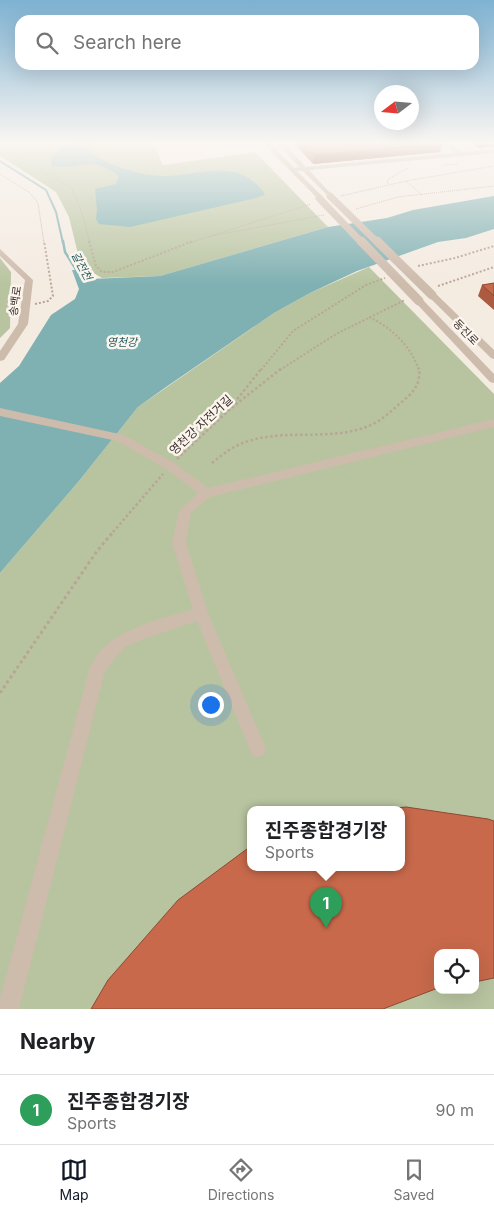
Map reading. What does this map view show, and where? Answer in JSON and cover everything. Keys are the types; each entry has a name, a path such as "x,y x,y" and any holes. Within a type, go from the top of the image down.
{"street":[{"path":"308,190 317,201"},
{"path":"325,190 332,197"},
{"name":"동진로","path":"332,197 431,292 494,356"},
{"name":"동진로","path":"317,201 419,301 494,380"},
{"name":"송백로","path":"0,251 29,280 23,324 0,358"},
{"path":"0,412 120,438 170,466 206,492"},
{"path":"258,749 201,613 179,543 185,511 206,492 494,423"},
{"path":"8,1009 98,667 120,642 143,632 201,613"}],"path":[{"path":"25,190 38,203 53,296 48,301 26,306"},
{"path":"72,190 81,210 96,266 102,272 113,272 202,237 317,201"},
{"path":"332,197 365,190"},
{"path":"416,190 422,195"},
{"path":"415,268 494,246"},
{"path":"431,292 494,267"},
{"path":"231,407 293,332 366,286 390,276"},
{"name":"영천강 자전거길","path":"0,693 80,574 170,466 231,407 278,372 337,333 406,300"},
{"path":"212,463 230,448 252,440 275,435 336,432 371,425 412,394 419,382 419,368 413,356 397,334 384,324 369,317"}],"green space":[{"path":"53,190 292,190 328,227 160,276 102,278 92,272 78,254 69,217 56,192"},
{"path":"0,258 11,272 10,328 0,338"},
{"path":"369,267 494,394 494,1009 0,1009 0,573 79,481 138,407 274,313 310,293"}],"water":[{"path":"95,190 262,190 265,195 130,227 99,224 96,219"},
{"name":"영천강","path":"494,196 494,229 466,238 438,242 357,271 310,293 274,313 138,407 79,481 0,573 0,383 19,366 51,315 75,299 79,289 72,270 83,270 90,279 160,276 328,227 387,218 413,210"}],"building":[{"path":"494,283 494,296 482,285"},
{"path":"405,807 494,821 494,978 479,981 479,949 434,949 434,990 383,1009 91,1009 108,980 178,900 247,849 247,871 405,871"}],"waterway":[{"name":"갈전천","path":"46,190 56,212 63,243"},
{"name":"갈전천","path":"63,241 65,252 79,274"}],"place":[{"name":"진주종합경기장","path":"326,928"}]}
